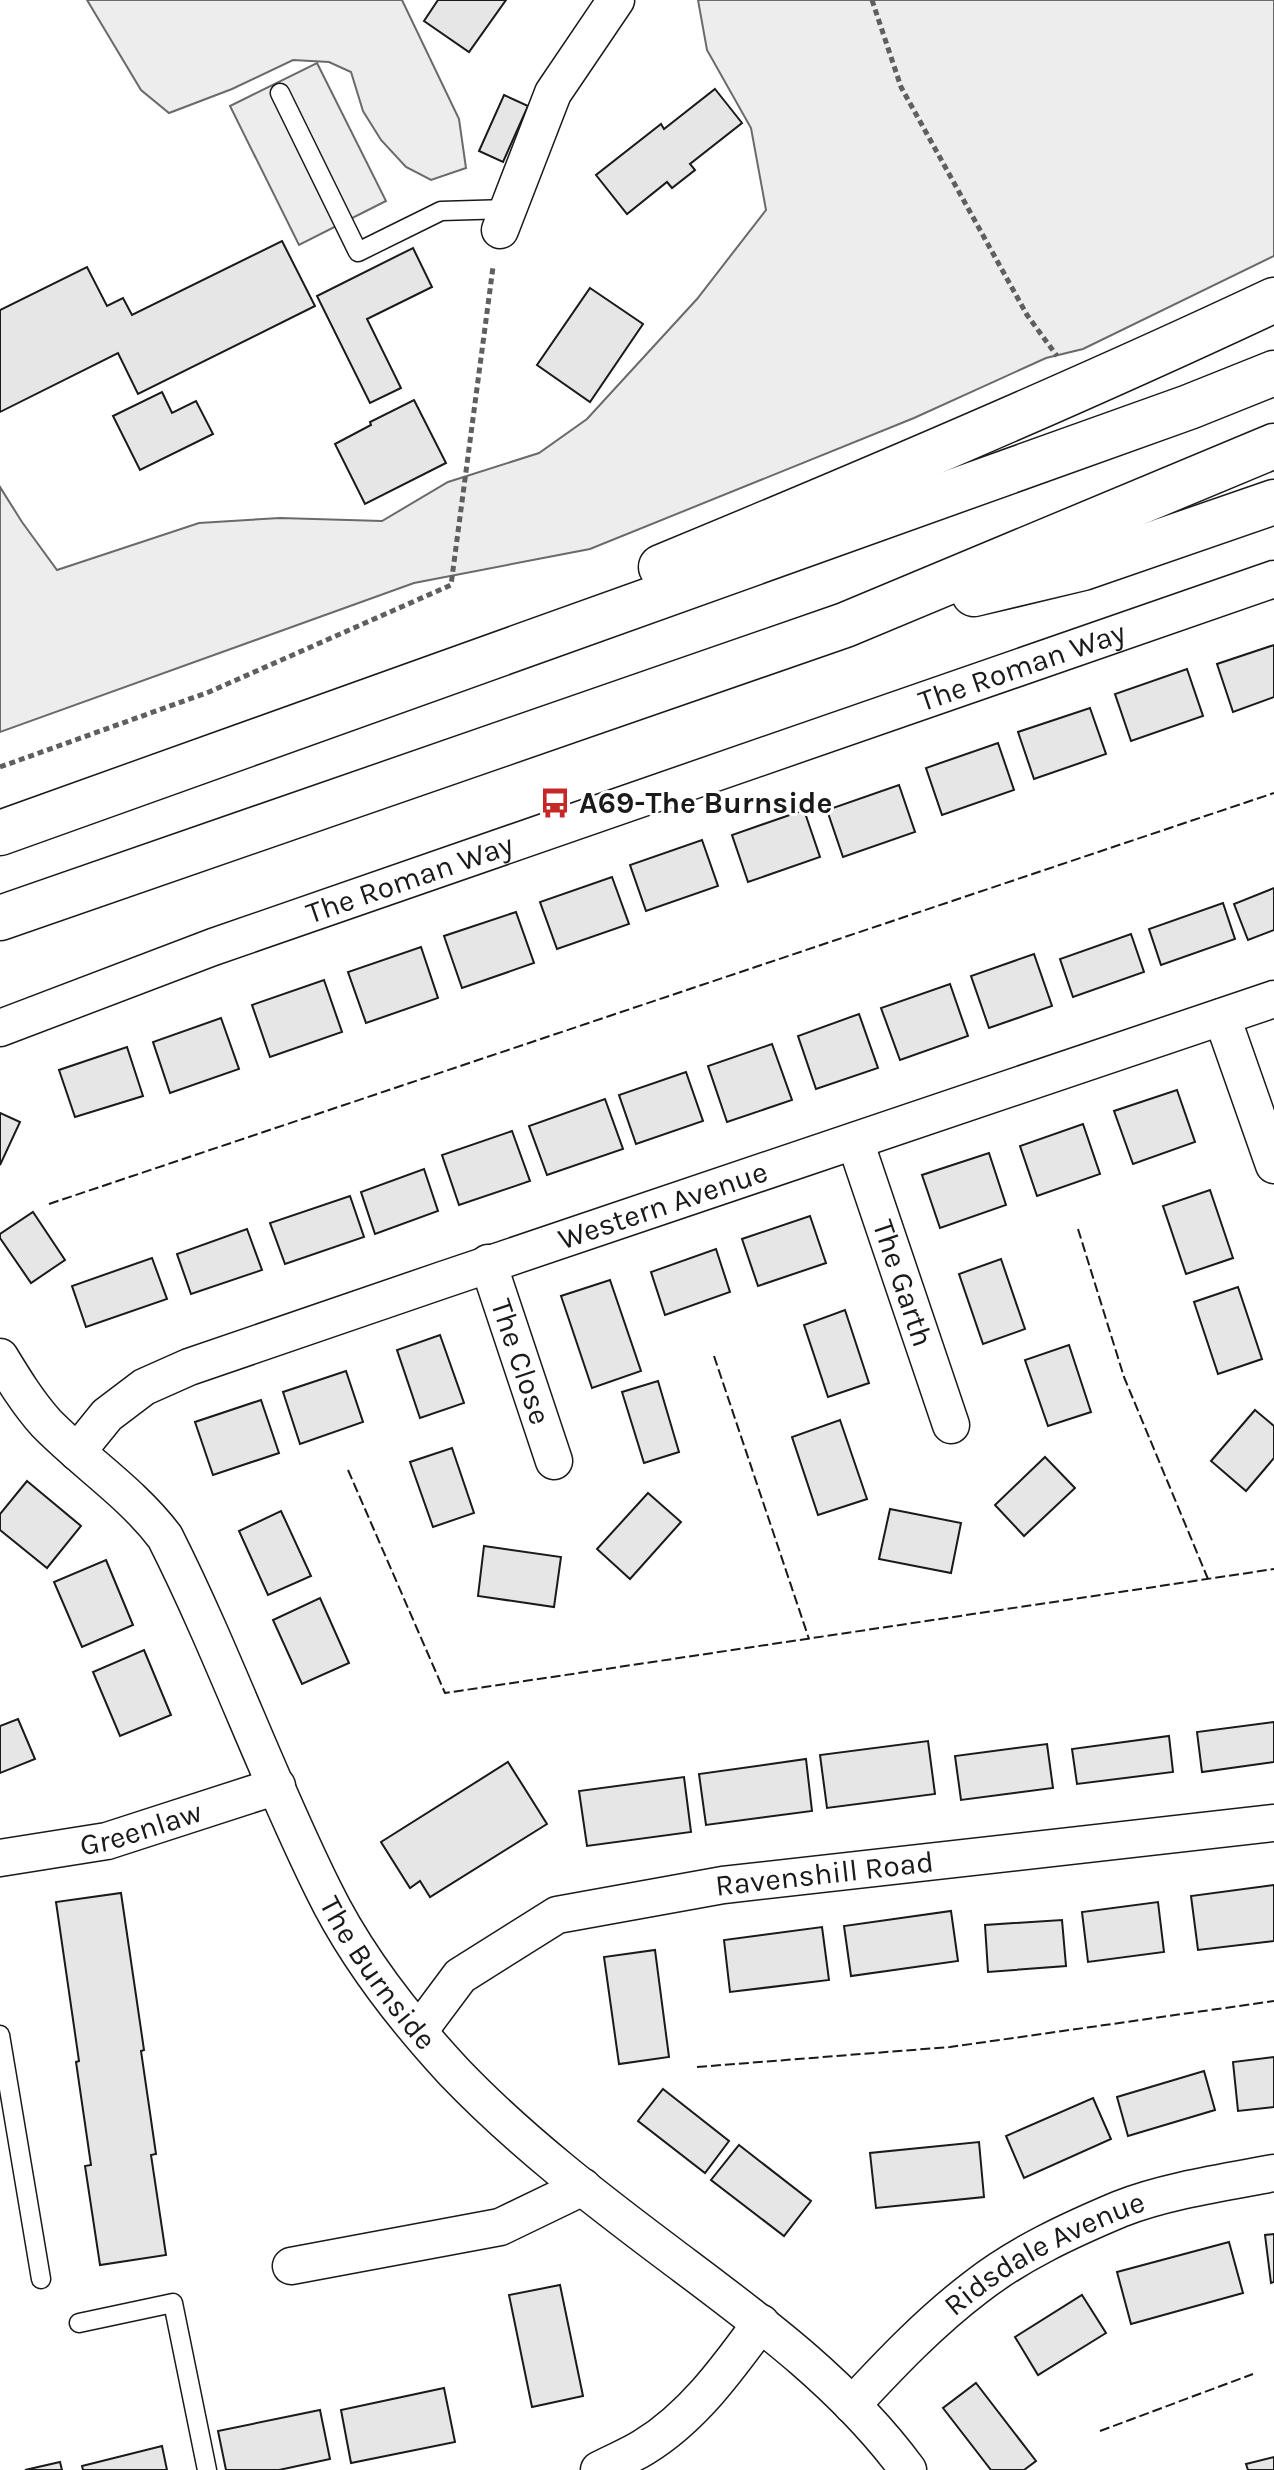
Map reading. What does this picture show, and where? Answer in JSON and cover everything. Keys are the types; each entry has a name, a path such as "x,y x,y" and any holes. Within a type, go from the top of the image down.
{"highway":[{"path":"112,794 875,479 1122,372 1274,300"},
{"path":"0,833 1189,407 1274,373"},
{"path":"0,918 845,625 1274,446"},
{"path":"845,625 1083,568 1274,502"}],"street":[{"path":"504,220 553,93 616,0"},
{"name":"The Roman Way","path":"0,1028 213,947 1274,579"},
{"name":"Western Avenue","path":"77,1452 107,1415 144,1387 189,1367 488,1263 1274,999"},
{"path":"1222,1017 1274,1165"},
{"name":"The Garth","path":"855,1141 951,1425"},
{"name":"The Close","path":"488,1263 554,1461"},
{"name":"The Burnside","path":"0,1357 44,1421 138,1504 165,1537 324,1891 368,1965 419,2031 454,2072 537,2151 761,2323 852,2405 908,2470"},
{"name":"Greenlaw","path":"0,1858 107,1841 277,1786"},
{"name":"Ravenshill Road","path":"419,2031 460,1976 557,1915 723,1885 1274,1823"},
{"name":"Ridsdale Avenue","path":"852,2405 913,2340 977,2286 1032,2250 1122,2208 1191,2189 1274,2173"},
{"path":"291,2266 500,2227 583,2187"},
{"path":"599,2470 646,2446 692,2409 761,2323"}],"lane":[{"path":"280,93 358,252 441,211 504,220"},
{"path":"0,2035 41,2279"},
{"path":"79,2323 173,2303 207,2470"}],"path":[{"path":"872,0 901,87 1027,315 1060,360"},
{"path":"0,767 209,692 451,585 496,246 504,220"}],"shaded area":[{"path":"87,0 402,0 459,119 466,168 431,180 406,167 381,140 363,111 351,72 329,62 293,60 232,89 169,113 141,90"},
{"path":"698,0 1274,0 1274,256 1083,349 1046,358 914,418 590,549 414,583 0,732 0,487 57,570 199,523 280,518 382,521 448,482 539,453 587,419 697,299 766,210 751,128 707,50"},
{"path":"317,63 386,201 299,245 230,106"}],"building":[{"path":"438,0 506,0 469,52 424,21"},
{"path":"715,89 742,123 690,164 695,170 672,188 667,182 627,214 596,175 661,124 664,129"},
{"path":"504,95 528,106 503,162 479,151"},
{"path":"282,241 315,306 138,394 118,353 0,412 0,310 87,267 107,306 123,298 132,315"},
{"path":"413,248 432,287 367,319 401,388 370,403 317,296"},
{"path":"590,288 643,324 590,402 537,365"},
{"path":"162,392 172,413 196,401 213,434 140,470 113,416"},
{"path":"414,400 446,463 365,504 335,444"},
{"path":"1274,645 1274,697 1233,712 1217,664"},
{"path":"1187,669 1203,716 1131,741 1115,694"},
{"path":"1090,708 1106,754 1034,779 1018,732"},
{"path":"998,743 1014,790 942,815 926,768"},
{"path":"899,785 915,832 843,857 827,810"},
{"path":"804,810 820,857 748,882 732,835"},
{"path":"702,840 718,886 646,911 630,865"},
{"path":"612,877 629,924 557,949 540,902"},
{"path":"1274,888 1274,930 1248,940 1234,904"},
{"path":"1223,903 1235,939 1161,965 1149,929"},
{"path":"516,912 534,963 462,988 444,936"},
{"path":"1131,934 1144,972 1073,997 1060,959"},
{"path":"421,947 438,998 366,1023 348,972"},
{"path":"1034,954 1052,1006 989,1028 971,976"},
{"path":"324,980 342,1032 270,1057 252,1005"},
{"path":"950,984 968,1036 900,1060 881,1008"},
{"path":"859,1014 878,1068 816,1089 798,1036"},
{"path":"221,1018 239,1069 170,1093 153,1042"},
{"path":"772,1044 792,1100 727,1122 708,1066"},
{"path":"127,1047 143,1096 75,1117 59,1070"},
{"path":"686,1072 703,1121 636,1144 619,1095"},
{"path":"1177,1090 1195,1142 1133,1164 1114,1111"},
{"path":"605,1099 623,1149 547,1175 529,1126"},
{"path":"0,1113 20,1122 0,1165"},
{"path":"1083,1124 1100,1174 1037,1196 1020,1146"},
{"path":"512,1131 530,1181 459,1205 442,1155"},
{"path":"989,1153 1006,1205 940,1228 922,1175"},
{"path":"424,1169 438,1211 375,1234 361,1192"},
{"path":"1210,1190 1233,1258 1186,1274 1163,1206"},
{"path":"350,1196 364,1237 285,1264 270,1223"},
{"path":"33,1212 65,1260 31,1283 0,1234"},
{"path":"810,1216 826,1263 758,1286 742,1239"},
{"path":"247,1229 262,1270 191,1294 177,1254"},
{"path":"716,1249 730,1292 665,1315 651,1272"},
{"path":"152,1258 167,1299 86,1327 72,1286"},
{"path":"1001,1259 1025,1329 983,1344 959,1274"},
{"path":"610,1280 641,1371 592,1388 561,1296"},
{"path":"1238,1287 1262,1359 1218,1374 1194,1302"},
{"path":"845,1310 869,1383 828,1397 804,1325"},
{"path":"440,1335 464,1403 420,1418 397,1350"},
{"path":"1069,1345 1091,1412 1048,1426 1025,1360"},
{"path":"346,1371 363,1422 300,1444 283,1392"},
{"path":"658,1381 679,1452 644,1463 622,1392"},
{"path":"261,1400 279,1453 213,1475 195,1422"},
{"path":"1255,1410 1274,1426 1274,1458 1246,1491 1211,1461"},
{"path":"840,1420 867,1499 818,1515 792,1437"},
{"path":"452,1448 474,1513 433,1527 410,1462"},
{"path":"1045,1457 1075,1488 1024,1536 995,1505"},
{"path":"27,1481 81,1526 47,1568 0,1530 0,1514"},
{"path":"648,1493 681,1522 630,1579 597,1549"},
{"path":"890,1509 961,1523 951,1573 879,1559"},
{"path":"281,1511 311,1576 268,1595 239,1531"},
{"path":"484,1546 561,1557 554,1607 478,1596"},
{"path":"106,1560 133,1625 82,1647 54,1582"},
{"path":"320,1598 349,1663 302,1684 273,1620"},
{"path":"144,1650 171,1715 120,1736 93,1672"},
{"path":"18,1719 35,1759 0,1773 0,1726"},
{"path":"1274,1722 1274,1762 1202,1772 1197,1732"},
{"path":"1169,1736 1173,1772 1077,1784 1072,1749"},
{"path":"928,1741 935,1794 827,1808 820,1755"},
{"path":"1047,1744 1053,1788 961,1800 955,1756"},
{"path":"806,1759 812,1811 706,1825 699,1774"},
{"path":"508,1762 547,1824 430,1897 420,1881 410,1888 381,1842"},
{"path":"684,1777 691,1832 587,1846 579,1791"},
{"path":"1274,1885 1274,1941 1198,1950 1191,1896"},
{"path":"121,1893 144,2050 141,2051 156,2154 151,2155 166,2255 100,2265 85,2166 91,2165 76,2062 79,2061 56,1902"},
{"path":"1158,1902 1164,1952 1088,1962 1082,1912"},
{"path":"951,1911 958,1961 851,1976 844,1926"},
{"path":"1062,1920 1066,1966 988,1972 985,1925"},
{"path":"822,1927 829,1980 730,1992 724,1940"},
{"path":"655,1950 669,2057 619,2064 604,1957"},
{"path":"1274,2057 1274,2107 1238,2111 1233,2062"},
{"path":"1204,2071 1215,2110 1128,2136 1117,2097"},
{"path":"663,2089 729,2141 705,2173 638,2121"},
{"path":"1093,2098 1111,2139 1024,2178 1006,2136"},
{"path":"979,2142 984,2197 876,2208 870,2153"},
{"path":"739,2145 811,2201 784,2236 711,2180"},
{"path":"1274,2234 1274,2282 1271,2283 1265,2235"},
{"path":"1229,2242 1243,2293 1131,2324 1117,2272"},
{"path":"560,2285 583,2396 532,2407 509,2295"},
{"path":"1082,2295 1106,2333 1038,2375 1015,2337"},
{"path":"976,2383 1036,2461 1024,2470 991,2470 943,2408"},
{"path":"444,2388 455,2442 351,2463 341,2410"},
{"path":"320,2410 330,2459 279,2470 226,2470 218,2431"},
{"path":"162,2446 167,2470 83,2470 82,2466"},
{"path":"1274,2457 1274,2470 1248,2470 1246,2464"},
{"path":"60,2462 62,2470 25,2470"}],"fence":[{"path":"49,1204 1274,793"},
{"path":"1078,1229 1124,1377 1208,1579"},
{"path":"714,1356 809,1639"},
{"path":"348,1470 445,1693 1274,1569"},
{"path":"697,2067 950,2047 1274,2001"},
{"path":"1100,2431 1253,2374"}],"place":[{"name":"A69-The Burnside","path":"555,803"}]}
